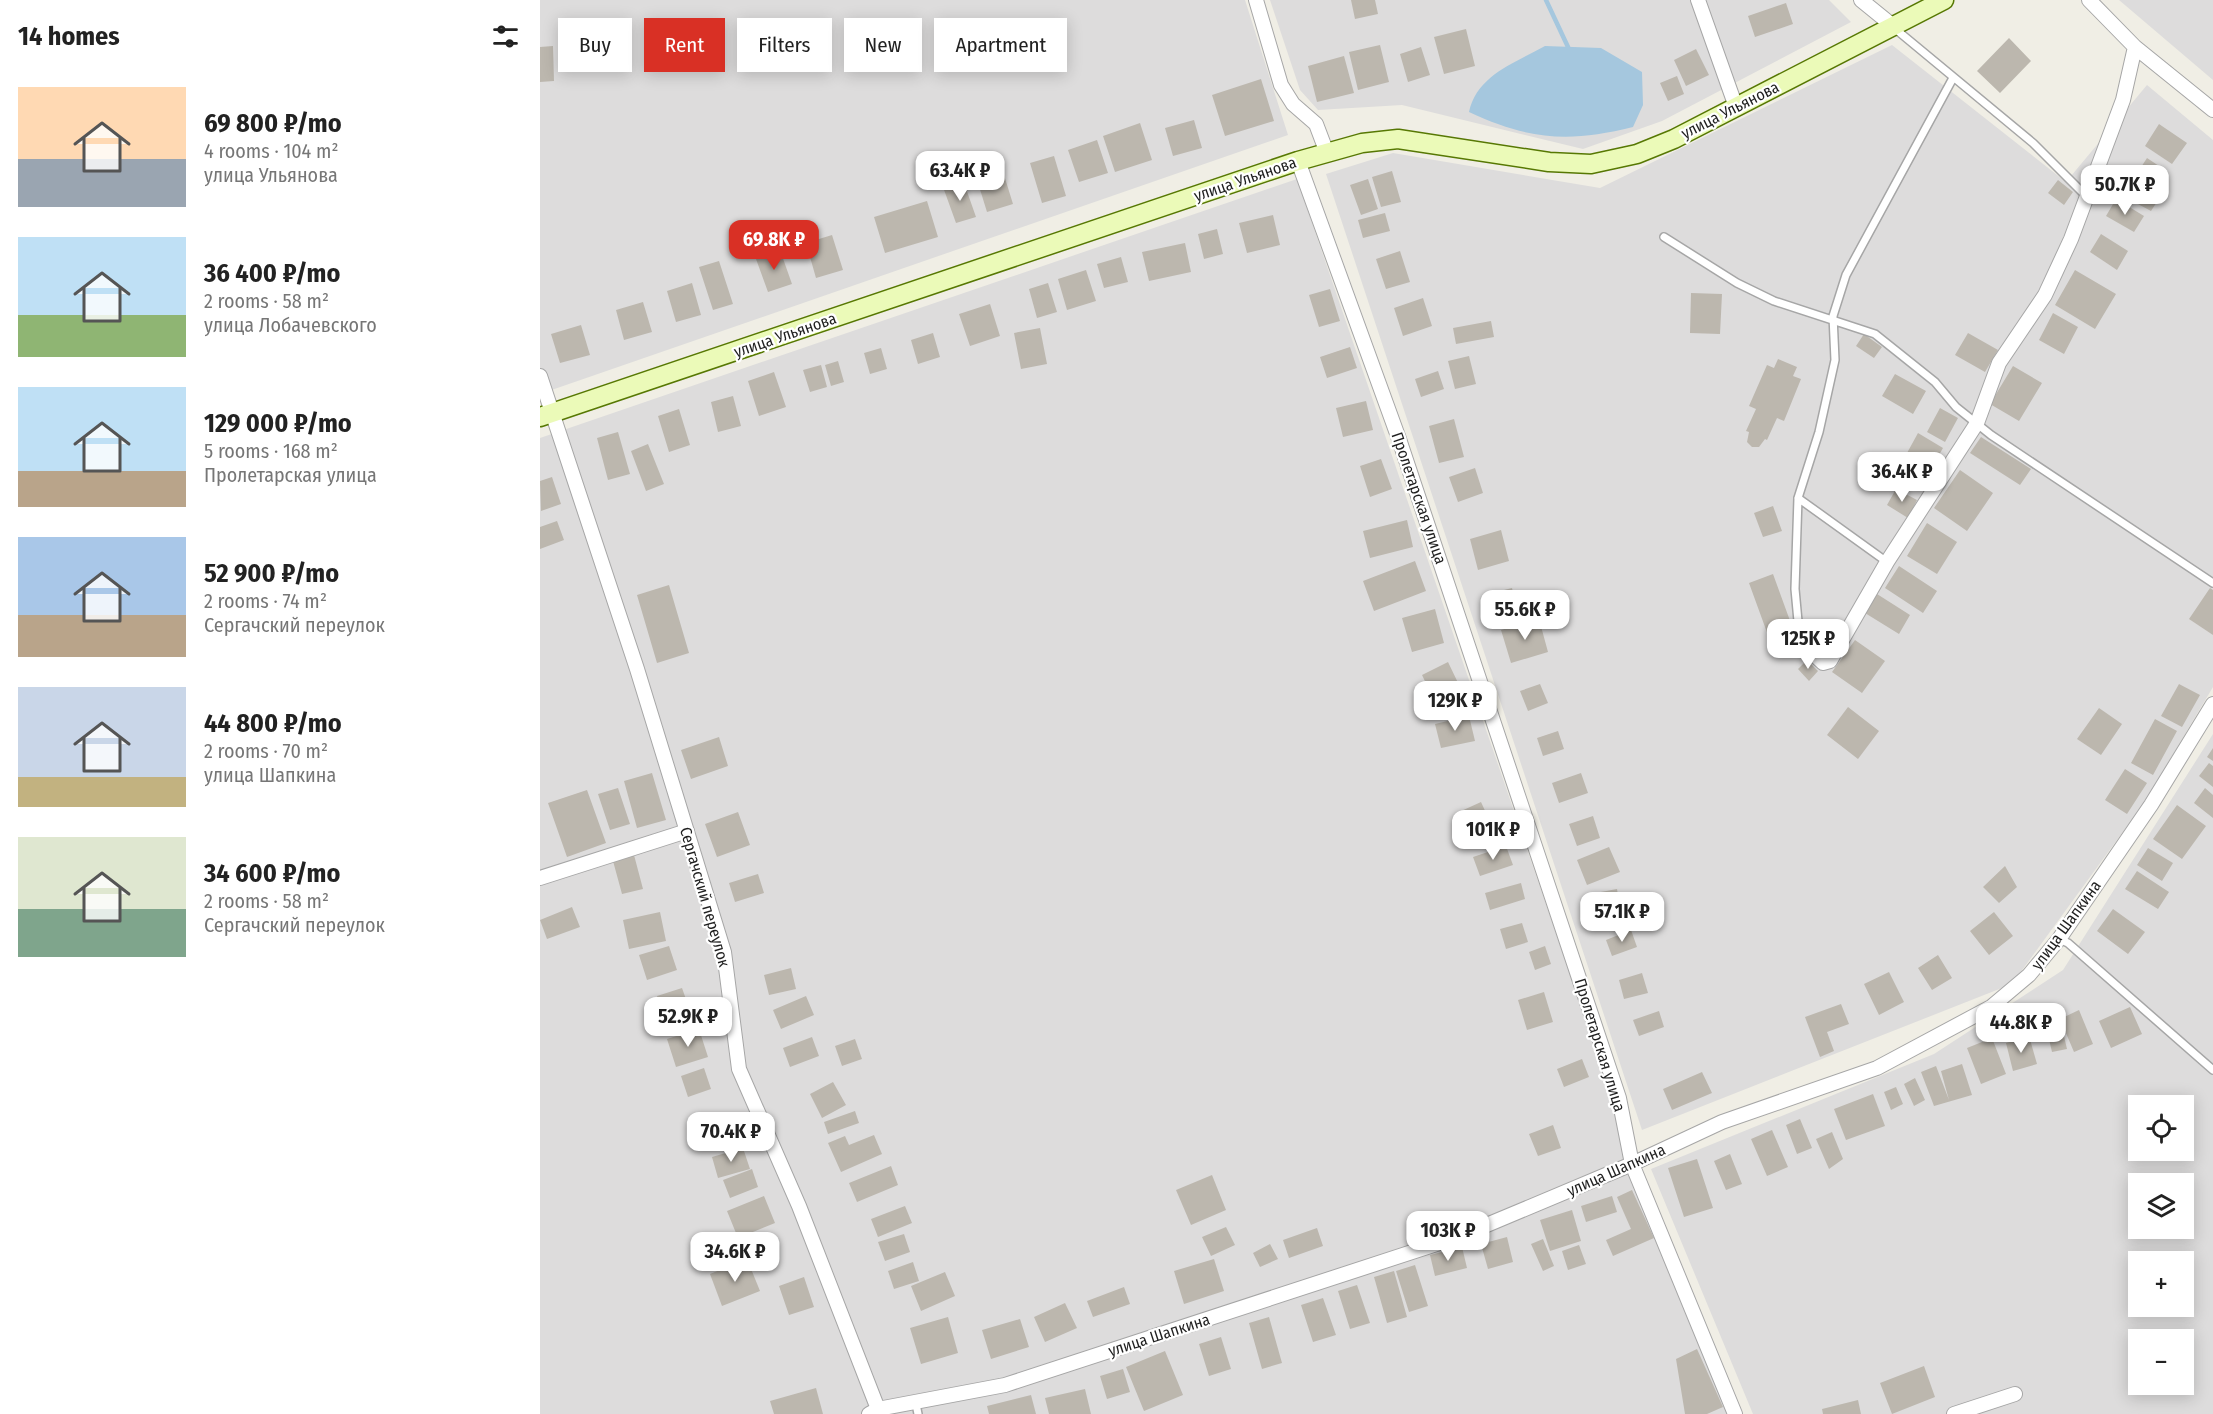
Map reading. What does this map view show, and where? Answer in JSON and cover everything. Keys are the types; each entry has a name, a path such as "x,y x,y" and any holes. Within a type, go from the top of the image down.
{"main road":[{"name":"улица Ульянова","path":"547,415 1298,161 1362,143 1398,139 1549,162 1591,164 1637,154 1674,139 1944,0"}],"street":[{"path":"1256,0 1281,85 1293,104 1316,124 1327,153"},
{"path":"1698,0 1736,107"},
{"path":"1861,0 1893,26"},
{"path":"2089,0 2135,47 2213,110"},
{"path":"1806,647 1823,663 1830,661 1887,562 1977,423 1999,363 2045,295 2071,239 2085,195 2123,100 2135,47"},
{"name":"Пролетарская улица","path":"1298,161 1399,439 1619,1098 1632,1164 1735,1414"},
{"name":"Сергачский переулок","path":"540,376 547,415 687,831 724,952 739,1069 799,1206 874,1412"},
{"name":"улица Шапкина","path":"874,1412 917,1409 1005,1385 1458,1237 1632,1164 1722,1122 1877,1068 1991,1007 2029,975 2058,939 2151,805 2213,704"},
{"path":"540,878 687,831"},
{"path":"1954,1414 2015,1394"}],"lane":[{"path":"1893,26 2033,143 2085,195"},
{"path":"1806,647 1799,632 1795,589 1798,498 1819,432 1835,360 1833,322 1846,275 1953,78"},
{"path":"1664,237 1737,284 1774,301 1875,334 1935,382 1956,407 1977,423 2213,584"},
{"path":"1798,498 1887,562"},
{"path":"2058,939 2068,943 2213,1070"}],"shaded area":[{"path":"540,0 1245,0 1288,135 540,394"},
{"path":"1270,0 1829,0 1851,22 1662,121 1583,149 1402,105 1318,110 1300,90"},
{"path":"2119,0 2213,0 2213,80"},
{"path":"1892,45 2066,182 2147,85 2213,140 2213,687 2144,803 2012,984 1642,1130 1326,174 1393,153 1600,188"},
{"path":"1297,179 1617,1111 1730,1414 540,1414 540,438"},
{"path":"2213,734 2213,1414 1753,1414 1651,1169 1934,1054 2063,970"}],"water":[{"path":"1545,46 1601,48 1642,72 1643,105 1633,127 1589,135 1549,136 1511,128 1469,112 1473,99 1489,79"}],"building":[{"path":"1351,0 1375,0 1378,14 1355,19"},
{"path":"1786,3 1793,24 1755,37 1748,16"},
{"path":"1466,29 1475,66 1444,74 1434,37"},
{"path":"2009,38 2031,61 2000,93 1977,71"},
{"path":"1380,45 1389,82 1358,90 1349,52"},
{"path":"553,46 554,81 540,82 540,47"},
{"path":"1421,47 1430,75 1408,82 1400,54"},
{"path":"1696,49 1709,75 1686,86 1674,60"},
{"path":"1344,56 1354,93 1317,102 1308,66"},
{"path":"1677,76 1684,94 1668,101 1660,83"},
{"path":"1261,79 1274,121 1225,136 1212,95"},
{"path":"1194,120 1202,148 1173,156 1165,128"},
{"path":"1140,123 1152,160 1115,172 1103,136"},
{"path":"2159,124 2187,143 2172,164 2145,146"},
{"path":"1097,140 1108,173 1079,182 1068,150"},
{"path":"1054,156 1066,196 1042,203 1030,163"},
{"path":"2147,158 2168,172 2155,191 2134,178"},
{"path":"1392,171 1401,202 1381,207 1372,177"},
{"path":"1004,175 1013,204 987,212 978,183"},
{"path":"1368,179 1378,209 1361,215 1350,185"},
{"path":"963,180 976,217 956,223 943,187"},
{"path":"2058,180 2073,192 2064,205 2048,193"},
{"path":"2131,181 2160,197 2151,211 2123,196"},
{"path":"2116,199 2144,216 2134,232 2106,216"},
{"path":"927,201 938,237 885,253 874,217"},
{"path":"1385,213 1390,231 1363,238 1358,220"},
{"path":"1273,215 1280,245 1247,253 1239,223"},
{"path":"1217,229 1223,254 1204,259 1198,234"},
{"path":"2101,234 2128,251 2117,270 2090,252"},
{"path":"832,235 843,270 816,278 806,243"},
{"path":"1185,243 1191,272 1149,281 1142,252"},
{"path":"780,250 792,284 768,292 756,259"},
{"path":"1400,251 1410,282 1386,289 1376,259"},
{"path":"1121,257 1128,282 1104,288 1097,264"},
{"path":"719,261 733,304 713,310 699,267"},
{"path":"1086,270 1096,301 1067,310 1058,279"},
{"path":"2075,270 2116,294 2095,329 2055,305"},
{"path":"692,283 701,315 676,322 667,291"},
{"path":"1048,283 1057,312 1037,318 1029,289"},
{"path":"1330,289 1340,321 1319,327 1309,295"},
{"path":"1691,293 1722,294 1720,334 1690,333"},
{"path":"1423,298 1432,326 1403,336 1394,308"},
{"path":"643,302 652,332 624,340 616,310"},
{"path":"990,304 1000,336 970,346 959,314"},
{"path":"2053,313 2078,327 2064,354 2039,340"},
{"path":"1491,321 1494,337 1456,344 1453,328"},
{"path":"581,325 590,355 560,363 551,334"},
{"path":"1040,328 1047,364 1021,369 1014,333"},
{"path":"933,333 940,357 918,364 911,340"},
{"path":"1968,333 1998,350 1985,372 1955,355"},
{"path":"1864,334 1882,347 1874,358 1856,346"},
{"path":"1350,347 1357,368 1327,378 1320,357"},
{"path":"881,348 887,369 870,374 864,353"},
{"path":"1469,356 1476,384 1455,389 1448,361"},
{"path":"1778,359 1797,367 1793,376 1801,379 1784,421 1777,418 1767,440 1765,439 1759,447 1752,447 1747,442 1749,432 1746,431 1756,409 1749,406 1767,365 1774,368"},
{"path":"838,361 844,382 831,386 825,365"},
{"path":"821,365 827,387 810,392 803,370"},
{"path":"2013,366 2042,383 2019,421 1990,404"},
{"path":"1438,371 1444,389 1421,397 1415,379"},
{"path":"774,372 786,407 759,416 748,381"},
{"path":"1895,374 1926,391 1913,414 1882,396"},
{"path":"733,396 741,426 718,432 711,402"},
{"path":"1366,401 1373,430 1343,437 1336,408"},
{"path":"1940,408 1958,418 1945,442 1927,432"},
{"path":"679,409 690,445 669,452 658,416"},
{"path":"1454,419 1464,457 1439,463 1429,426"},
{"path":"618,432 630,474 608,480 597,438"},
{"path":"1918,433 1943,448 1932,467 1907,453"},
{"path":"1981,437 2031,469 2020,485 1970,453"},
{"path":"648,444 664,484 646,491 631,451"},
{"path":"1381,459 1392,489 1370,497 1360,466"},
{"path":"1475,468 1483,493 1458,502 1449,477"},
{"path":"1960,470 1993,493 1967,531 1934,508"},
{"path":"552,477 561,504 541,511 540,481"},
{"path":"1896,489 1917,500 1908,518 1887,505"},
{"path":"1773,506 1782,531 1763,537 1754,513"},
{"path":"1407,520 1413,547 1370,558 1363,531"},
{"path":"557,521 564,540 540,549 540,527"},
{"path":"1927,523 1957,542 1937,574 1907,556"},
{"path":"1501,530 1509,561 1478,570 1470,539"},
{"path":"1415,561 1426,591 1374,611 1363,581"},
{"path":"1899,566 1937,591 1923,613 1885,588"},
{"path":"1773,574 1793,629 1769,638 1749,583"},
{"path":"669,585 689,653 657,663 637,595"},
{"path":"1512,588 1516,606 1492,612 1488,594"},
{"path":"2210,588 2213,590 2213,635 2189,619"},
{"path":"1877,594 1910,615 1899,634 1865,613"},
{"path":"1435,609 1444,643 1412,652 1402,618"},
{"path":"1539,619 1548,652 1511,663 1501,630"},
{"path":"1855,640 1885,661 1862,693 1832,672"},
{"path":"1807,660 1818,671 1809,681 1798,669"},
{"path":"1448,662 1460,687 1434,700 1422,675"},
{"path":"1540,684 1548,703 1528,711 1520,691"},
{"path":"2179,684 2200,695 2182,727 2161,716"},
{"path":"1848,707 1879,731 1858,759 1827,735"},
{"path":"2099,708 2122,724 2101,755 2077,739"},
{"path":"1469,716 1475,741 1441,748 1435,724"},
{"path":"2155,719 2177,731 2153,775 2131,763"},
{"path":"1558,731 1564,749 1543,756 1537,738"},
{"path":"719,737 728,766 691,779 681,750"},
{"path":"2213,748 2213,761 2207,757"},
{"path":"2209,763 2213,766 2213,787 2199,776"},
{"path":"2125,769 2147,783 2127,814 2105,800"},
{"path":"652,773 666,820 637,828 624,781"},
{"path":"1581,773 1588,793 1559,803 1552,783"},
{"path":"618,788 630,824 610,830 598,794"},
{"path":"2205,788 2213,795 2213,818 2194,803"},
{"path":"587,790 606,843 567,857 548,803"},
{"path":"1481,802 1498,839 1475,849 1459,812"},
{"path":"2177,805 2206,826 2182,859 2153,839"},
{"path":"738,812 750,845 717,857 705,824"},
{"path":"1593,816 1600,838 1577,846 1569,824"},
{"path":"1506,846 1513,865 1480,876 1473,857"},
{"path":"1609,847 1620,872 1587,885 1577,860"},
{"path":"2148,848 2173,863 2162,881 2137,865"},
{"path":"634,855 643,889 622,894 613,861"},
{"path":"2005,866 2017,887 1999,903 1983,887"},
{"path":"2137,871 2169,892 2158,909 2125,889"},
{"path":"758,874 764,893 735,902 729,883"},
{"path":"1521,883 1525,899 1490,910 1485,893"},
{"path":"1617,889 1621,913 1594,918 1590,894"},
{"path":"572,907 580,927 547,939 540,920"},
{"path":"2113,909 2145,932 2128,954 2097,931"},
{"path":"660,912 666,941 629,949 623,920"},
{"path":"1994,912 2013,936 1989,955 1970,931"},
{"path":"1522,923 1528,942 1506,949 1500,929"},
{"path":"1631,930 1637,947 1612,956 1606,940"},
{"path":"669,946 677,970 647,980 639,955"},
{"path":"1545,946 1551,964 1535,970 1529,952"},
{"path":"1938,955 1952,978 1932,990 1918,968"},
{"path":"791,968 796,989 769,995 764,975"},
{"path":"1889,972 1904,1002 1879,1015 1864,984"},
{"path":"1642,973 1648,993 1624,999 1619,980"},
{"path":"682,988 693,1019 668,1028 657,996"},
{"path":"1544,992 1553,1022 1527,1030 1518,1000"},
{"path":"806,996 814,1015 781,1029 773,1010"},
{"path":"1841,1004 1849,1024 1827,1032 1834,1051 1820,1057 1805,1017"},
{"path":"2130,1007 2142,1034 2111,1048 2099,1021"},
{"path":"2079,1010 2093,1044 2074,1052 2060,1019"},
{"path":"1659,1011 1664,1027 1639,1036 1633,1020"},
{"path":"2060,1019 2067,1049 2052,1052 2045,1022"},
{"path":"699,1029 708,1057 676,1067 667,1039"},
{"path":"2029,1036 2037,1064 2013,1071 2006,1043"},
{"path":"812,1037 819,1056 790,1067 783,1048"},
{"path":"1992,1038 2006,1074 1981,1084 1967,1048"},
{"path":"855,1039 862,1059 842,1066 835,1046"},
{"path":"1582,1059 1589,1077 1564,1087 1557,1069"},
{"path":"1962,1064 1972,1095 1934,1106 1921,1072 1936,1066 1949,1100 1941,1071"},
{"path":"704,1068 711,1089 688,1097 681,1076"},
{"path":"1702,1072 1712,1093 1672,1110 1663,1089"},
{"path":"1915,1078 1925,1100 1914,1106 1904,1084"},
{"path":"833,1082 846,1105 822,1118 810,1094"},
{"path":"1896,1087 1903,1104 1891,1110 1884,1092"},
{"path":"1873,1094 1885,1126 1846,1140 1834,1109"},
{"path":"855,1111 859,1123 828,1134 824,1122"},
{"path":"1800,1119 1812,1148 1797,1154 1786,1125"},
{"path":"1553,1125 1561,1148 1538,1156 1529,1134"},
{"path":"1772,1130 1788,1167 1767,1176 1751,1139"},
{"path":"1832,1132 1843,1159 1829,1169 1816,1139"},
{"path":"874,1135 882,1154 841,1172 828,1143 845,1136 849,1145"},
{"path":"743,1148 750,1169 718,1178 712,1157"},
{"path":"1730,1154 1742,1184 1726,1190 1714,1161"},
{"path":"1697,1159 1713,1208 1684,1217 1668,1168"},
{"path":"891,1166 898,1185 857,1202 849,1183"},
{"path":"752,1169 758,1187 730,1198 723,1180"},
{"path":"1212,1175 1226,1210 1191,1225 1176,1190"},
{"path":"1632,1190 1654,1238 1613,1256 1606,1240 1631,1229 1617,1197"},
{"path":"764,1196 775,1223 738,1238 727,1211"},
{"path":"1612,1196 1617,1212 1586,1222 1581,1206"},
{"path":"905,1206 912,1223 878,1237 871,1219"},
{"path":"1572,1210 1581,1241 1550,1251 1540,1220"},
{"path":"1226,1227 1235,1245 1211,1256 1202,1237"},
{"path":"1317,1228 1323,1246 1289,1258 1283,1240"},
{"path":"904,1234 910,1252 885,1261 878,1242"},
{"path":"1507,1237 1513,1262 1488,1269 1481,1244"},
{"path":"1543,1239 1554,1266 1543,1271 1531,1244"},
{"path":"1270,1244 1278,1259 1260,1267 1253,1253"},
{"path":"1579,1245 1586,1264 1568,1270 1562,1251"},
{"path":"1462,1247 1467,1268 1435,1276 1430,1255"},
{"path":"747,1259 760,1291 722,1306 710,1274"},
{"path":"1214,1259 1224,1291 1184,1304 1174,1271"},
{"path":"913,1262 919,1281 894,1289 888,1271"},
{"path":"1415,1265 1428,1306 1409,1312 1396,1271"},
{"path":"1394,1271 1407,1317 1387,1323 1374,1277"},
{"path":"945,1272 955,1296 921,1311 911,1286"},
{"path":"804,1277 814,1307 789,1315 779,1286"},
{"path":"1357,1285 1370,1323 1350,1329 1338,1291"},
{"path":"1124,1287 1130,1304 1093,1317 1087,1301"},
{"path":"1323,1298 1336,1335 1313,1342 1301,1305"},
{"path":"1065,1303 1077,1328 1045,1342 1034,1317"},
{"path":"948,1317 958,1353 921,1364 910,1328"},
{"path":"1269,1317 1282,1363 1262,1369 1249,1323"},
{"path":"1020,1319 1029,1347 991,1359 982,1330"},
{"path":"1221,1337 1231,1369 1209,1376 1199,1344"},
{"path":"1697,1349 1723,1407 1707,1414 1685,1414 1676,1359"},
{"path":"1165,1351 1183,1395 1144,1411 1126,1367"},
{"path":"1924,1366 1935,1397 1892,1414 1880,1383"},
{"path":"1123,1369 1130,1392 1107,1399 1100,1376"},
{"path":"816,1388 823,1414 774,1414 770,1401"},
{"path":"1085,1389 1091,1414 1049,1414 1045,1398"},
{"path":"1031,1395 1036,1414 989,1414 987,1406"},
{"path":"1858,1400 1861,1414 1823,1414 1822,1409"}],"waterway":[{"path":"1546,0 1568,47"}]}
